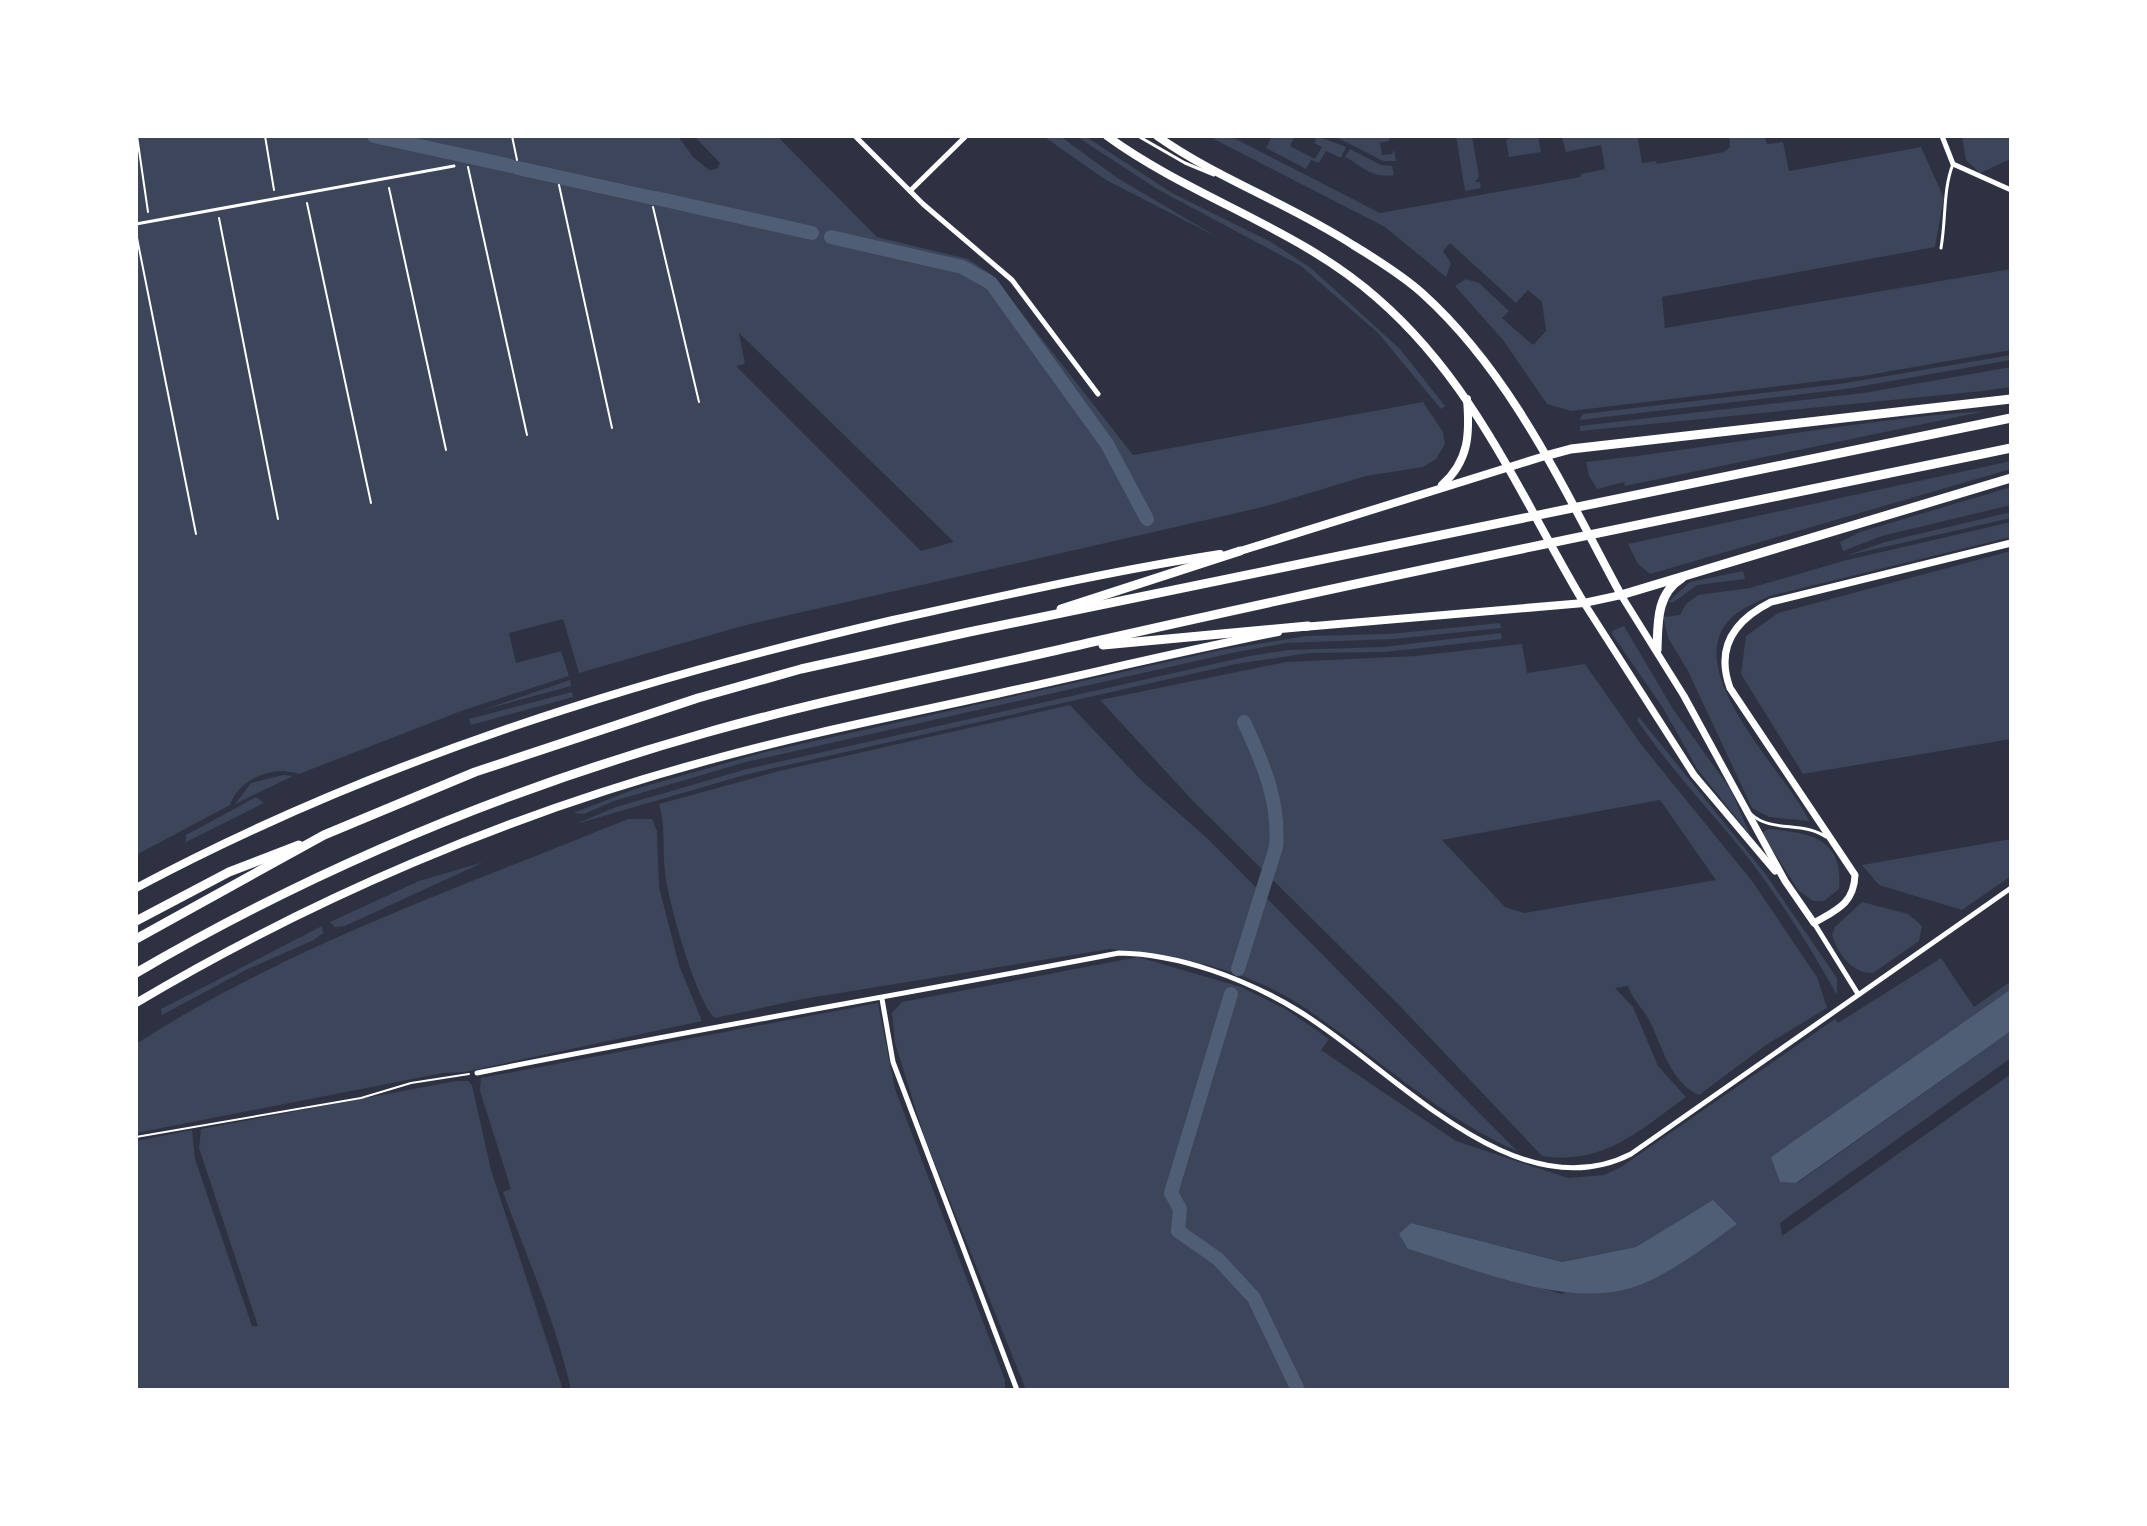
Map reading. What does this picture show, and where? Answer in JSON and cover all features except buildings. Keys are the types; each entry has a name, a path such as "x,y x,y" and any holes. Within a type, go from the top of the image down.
{"main road":[{"path":"1107,136 1180,182 1289,238 1377,297 1425,346 1467,399 1584,603"},
{"path":"1157,136 1243,186 1332,232 1420,291 1468,340 1514,401 1621,595"},
{"path":"1439,488 1459,467 1467,450 1467,399"},
{"path":"1034,619 1439,488 1571,449 2011,399"},
{"path":"136,921 229,872 475,772 698,698 801,669 2011,418"},
{"path":"136,973 251,910 384,847 573,773 810,705 1512,551 2011,448"},
{"path":"1068,648 1584,603 1621,595 2011,478"},
{"path":"136,888 277,818 435,753 685,670 1075,579 1240,551"},
{"path":"1657,650 1660,611 1667,589 1700,570"},
{"path":"136,1003 250,940 401,868 534,816 708,760 1308,626"},
{"path":"136,939 324,835"}],"street":[{"path":"855,136 910,191 1012,280 1098,394"},
{"path":"910,191 966,136"},
{"path":"1942,136 1953,164 2011,190"},
{"path":"1814,923 1848,902 1854,890 1855,875 1730,688 1724,660 1729,637 1743,618 1771,602 2011,543"},
{"path":"1621,595 1657,650 1785,881 1859,994"},
{"path":"1584,603 1694,775 1750,844 1785,881"},
{"path":"477,1073 710,1026 882,999 1119,953 1171,960 1222,975 1298,1010 1386,1076 1503,1153 1562,1169 1585,1169 1609,1165 1631,1154 2011,888"},
{"path":"882,999 893,1062 1017,1390"}],"lane":[{"path":"1138,136 1185,163 1243,186"},
{"path":"1941,248 1947,214 1947,181 1953,164"},
{"path":"136,224 454,166"},
{"path":"1746,809 1767,823 1814,828 1829,839"}],"path":[{"path":"137,136 149,221"},
{"path":"265,136 275,198"},
{"path":"512,136 517,160"},
{"path":"468,167 527,435"},
{"path":"387,179 446,450"},
{"path":"559,185 612,428"},
{"path":"305,193 371,503"},
{"path":"653,207 699,402"},
{"path":"217,209 278,519"},
{"path":"136,232 196,534"},
{"path":"136,1137 361,1098 411,1083 477,1073"}],"shaded area":[{"path":"136,136 678,136 693,157 709,170 717,169 720,163 694,136 777,136 877,237 968,259 992,275 1133,455 1423,402 1443,432 1445,444 1436,459 1423,467 1366,476 1263,507 746,625 579,673 563,619 509,633 516,663 561,651 569,676 464,710 299,774 279,771 258,776 241,788 230,805 136,855","holes":["739,333 953,541 921,551 736,366 745,364"]},
{"path":"1043,136 1060,136 1116,177 1217,237 1106,180"},
{"path":"1076,136 1085,136 1172,193 1271,242 1311,268 1400,349 1445,406 1441,409 1378,333 1301,266 1157,189"},
{"path":"1208,136 1230,136 1380,213 1581,177 1581,174 1605,169 1601,145 1566,152 1562,138 1653,136 1638,139 1642,163 1656,161 1657,164 1724,152 1730,147 1729,136 1764,136 1767,144 1783,142 1789,171 1921,147 1944,198 1935,247 1662,297 1665,328 2011,269 2011,350 1863,376 1571,411 1547,404 1503,340 1455,286 1466,279 1479,283 1509,311 1502,318 1533,345 1546,331 1542,302 1528,290 1516,303 1450,243 1443,251 1451,263 1446,277 1385,227"},
{"path":"1272,136 1295,136 1290,146 1315,159 1322,147 1314,143 1317,136 1346,147 1341,158 1326,151 1319,163 1311,160 1306,169 1266,148"},
{"path":"1334,136 1389,138 1389,141 1380,143 1382,155 1392,154 1394,150 1396,161 1383,161"},
{"path":"1456,136 1472,136 1479,177 1475,182 1480,182 1481,188 1465,191"},
{"path":"1513,136 1538,136 1541,152 1509,157 1506,140"},
{"path":"1962,136 2011,136 2011,159 1980,173 1966,160"},
{"path":"1350,149 1381,165 1392,166 1394,175 1379,175 1345,157"},
{"path":"2011,355 2011,360 1846,389 1579,420 1583,414 1839,384"},
{"path":"2011,367 2011,387 1580,431 1580,426 1863,393"},
{"path":"1986,411 1625,486 1624,482 1597,489 1589,476 1586,462 1886,421"},
{"path":"2011,461 2011,469 1650,574 1638,564 1628,544"},
{"path":"2011,487 2011,505 1882,536 1843,551 1840,542 1860,532"},
{"path":"2011,512 2011,518 1845,556 1885,542"},
{"path":"2011,522 2011,537 1770,596 1737,613 1720,635 1717,660 1725,688 1740,718 1809,821 1769,817 1752,808 1688,671 1668,638 1663,617 1680,615 1686,604 1698,595 1750,588 1847,560"},
{"path":"2011,551 2011,739 1803,774 1741,674 1746,636 1778,613"},
{"path":"1743,571 1745,579 1697,585 1674,602 1668,602 1690,582"},
{"path":"1500,623 1501,628 1394,639 1286,643 1232,653 746,762 614,801 584,814 573,813 635,789 765,752 1221,650 1306,636 1389,634"},
{"path":"1624,626 1673,709 1731,790 1750,835 1698,770 1663,708 1612,634 1612,631"},
{"path":"1501,633 1502,639 1385,652 1309,653 1236,664 748,774 576,824 616,807 747,769 1249,656 1289,650 1383,647"},
{"path":"1522,644 1527,673 1585,664 1643,747 1752,881 1817,977 1827,1008 1766,1045 1699,1095 1673,1072 1648,1018 1628,986 1615,988 1633,1007 1658,1066 1686,1097 1620,1143 1584,1156 1542,1156 1397,1003 1193,801 1100,700 1286,662 1415,656","holes":["1660,800 1716,880 1524,913 1505,907 1442,840"]},
{"path":"570,680 571,686 482,710"},
{"path":"572,692 573,697 471,725 469,719"},
{"path":"1070,705 1141,780 1208,839 1517,1151 1436,1105 1288,997 1240,975 1163,955 1110,949 803,999 715,1018 692,973 671,904 659,804 779,771"},
{"path":"1639,717 1764,872 1837,978 1837,995 1768,885 1662,754 1637,720"},
{"path":"283,775 293,776 235,804 251,783"},
{"path":"256,797 264,803 186,842 186,835"},
{"path":"628,819 652,819 657,831 659,887 679,965 702,1021 464,1072 443,1073 136,1133 136,1044 253,977 314,948 439,894"},
{"path":"1768,829 1809,836 1829,848 1836,858 1839,889 1824,901 1813,901 1798,890 1762,833"},
{"path":"2011,839 2011,876 1962,910 1879,885 1862,865"},
{"path":"484,862 345,926 335,927 330,922 419,881"},
{"path":"1862,902 1908,914 1922,926 1919,941 1873,973 1858,970 1847,962 1832,935 1835,927"},
{"path":"322,926 323,933 314,940 246,970 162,1015 161,1009"},
{"path":"1138,957 1241,987 1287,1010 1329,1039 1321,1050 1456,1141 1568,1178 1604,1175 1621,1167 1835,1019 1838,1023 1941,958 1974,1007 2011,981 2011,989 1771,1157 1797,1183 2011,1031 2011,1058 1780,1223 1782,1236 2011,1074 2011,1390 1026,1390 925,1139 895,1043 892,1013 902,1002","holes":["1713,1200 1562,1294 1408,1249 1411,1223 1562,1262 1636,1247"]},
{"path":"2011,989 2011,1031 1796,1183 1780,1182 1771,1157"},
{"path":"878,1003 895,1089 1005,1380 1005,1388 571,1390 549,1315 503,1192 511,1189 480,1091 481,1078"},
{"path":"468,1081 472,1085 491,1170 563,1390 136,1390 136,1141 192,1130 195,1159 252,1326 258,1326 199,1148 201,1129"},
{"path":"1713,1200 1737,1224 1659,1276 1631,1288 1605,1293 1548,1289 1489,1275 1408,1249 1399,1234 1411,1223 1562,1262 1636,1247"}],"waterway":[{"path":"374,136 511,166"},
{"path":"518,168 653,198"},
{"path":"656,198 812,233"},
{"path":"831,237 962,267 991,283 1107,444 1147,519"},
{"path":"1238,969 1276,847 1277,830 1269,783 1244,722"},
{"path":"1231,994 1171,1193 1180,1209 1178,1231 1218,1259 1254,1298 1298,1390"}]}
